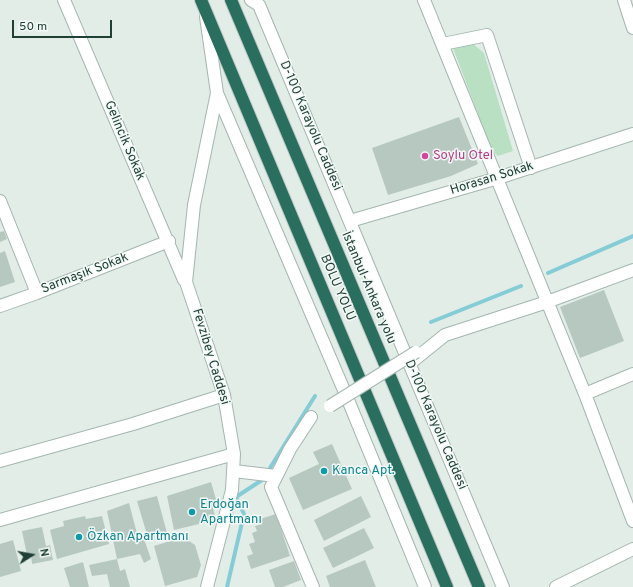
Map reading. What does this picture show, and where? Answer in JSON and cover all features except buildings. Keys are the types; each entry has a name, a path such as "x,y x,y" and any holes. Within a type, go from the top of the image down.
{"highway":[{"name":"İstanbul-Ankara yolu","path":"231,0 479,587"},
{"name":"BOLU YOLU","path":"203,5 447,587"}],"street":[{"name":"Gelincik Sokak","path":"64,0 140,179 186,282"},
{"name":"D-100 Karayolu Caddesi","path":"251,0 259,5 503,587"},
{"path":"424,0 585,394 633,521"},
{"path":"624,0 633,28"},
{"path":"203,5 217,92 346,395 425,587"},
{"path":"443,44 487,35 531,168"},
{"name":"Fevzibey Caddesi","path":"204,586 232,490 234,471 234,454 224,395 186,282 194,205 217,92"},
{"name":"Horasan Sokak","path":"350,221 531,168 633,134"},
{"path":"0,201 36,293"},
{"name":"Sarmaşık Sokak","path":"0,306 169,241"},
{"path":"409,364 445,335 547,302 633,270"},
{"path":"330,406 416,352"},
{"path":"585,394 633,374"},
{"path":"0,461 133,424 224,395"},
{"path":"311,417 290,449 271,487 313,587"},
{"path":"0,520 234,454"},
{"path":"234,471 276,476"},
{"path":"556,587 633,549"}],"green space":[{"path":"473,44 484,53 513,151 498,156 492,151 453,48"}],"waterway":[{"path":"548,273 633,236"},
{"path":"431,322 521,286"},
{"path":"270,468 315,396"},
{"path":"227,587 244,514 236,497 262,480"}],"place":[{"name":"Soylu Otel","path":"425,156"},
{"name":"Kanca Apt.","path":"324,471"},
{"name":"Erdoğan Apartmanı","path":"192,512"},
{"name":"Özkan Apartmanı","path":"79,537"}]}
